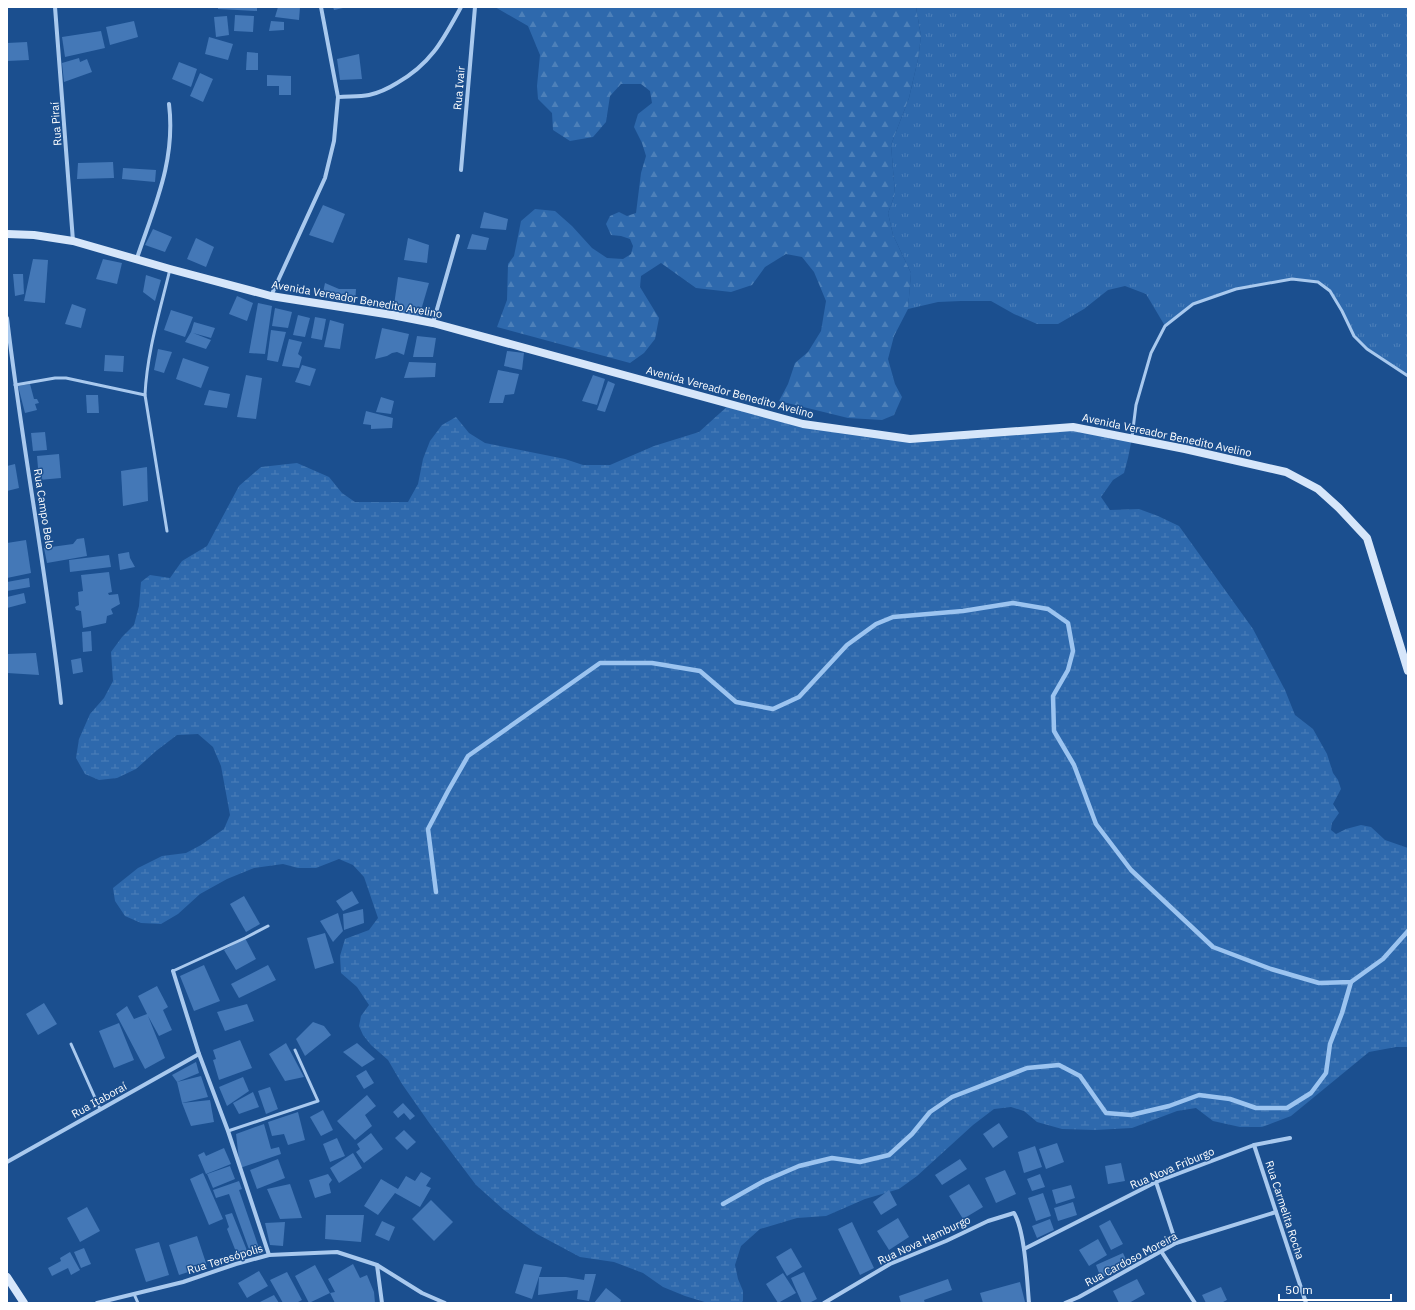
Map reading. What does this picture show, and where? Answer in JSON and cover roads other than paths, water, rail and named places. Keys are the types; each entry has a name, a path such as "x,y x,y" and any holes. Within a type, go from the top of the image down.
{"main road":[{"name":"Avenida Vereador Benedito Avelino","path":"7,234 34,235 74,241 271,296 434,323 803,424 910,439 1073,427 1132,438 1286,472 1318,489 1339,508 1367,538 1408,671"},
{"path":"7,1277 24,1303"}],"street":[{"name":"Rua Piraí","path":"55,7 74,241"},
{"path":"271,296 325,178 334,141 338,97 321,7"},
{"path":"338,97 369,95 390,87 410,76 426,63 437,49 461,7"},
{"name":"Rua Ivair","path":"461,170 475,7"},
{"path":"137,258 167,169 171,123 169,104"},
{"path":"434,323 458,236"},
{"name":"Rua Campo Belo","path":"7,318 15,385 49,601 61,703"},
{"path":"174,971 199,1054 228,1131 269,1255"},
{"name":"Rua Itaboraí","path":"7,1162 199,1054"},
{"name":"Rua Nova Friburgo","path":"1024,1249 1156,1182 1254,1145 1290,1138"},
{"name":"Rua Carmelita Rocha","path":"1254,1145 1306,1303"},
{"path":"1156,1182 1176,1243"},
{"name":"Rua Cardoso Moreira","path":"1065,1303 1079,1297 1176,1243 1276,1212"},
{"name":"Rua Nova Hamburgo","path":"824,1303 890,1264 946,1241 988,1220 1014,1213 1017,1218 1024,1249"},
{"path":"1024,1249 1029,1303"},
{"path":"1161,1251 1195,1303"},
{"name":"Rua Teresópolis","path":"97,1303 183,1282 236,1264 269,1255 337,1252 377,1265 422,1293 445,1303"},
{"path":"377,1265 382,1303"}],"lane":[{"path":"167,531 145,394 148,355 170,269"},
{"path":"1132,438 1136,405 1151,353 1165,326 1193,304 1236,289 1292,279 1318,282 1330,291 1354,336 1367,349 1408,376"},
{"path":"15,385 55,378 66,378 145,394"},
{"path":"174,971 268,926"},
{"path":"71,1044 100,1109"},
{"path":"228,1131 318,1101 295,1050"},
{"path":"134,1294 138,1303"}],"waterway":[{"path":"436,892 428,829 468,756 600,663 652,663 700,671 736,702 773,709 799,697 847,645 876,624 893,617 963,611 1013,603 1048,609 1068,623 1073,651 1068,670 1053,696 1054,731 1074,765 1096,824 1131,870 1213,947 1271,969 1319,983 1351,982 1383,959 1408,931"},
{"path":"723,1204 764,1181 799,1166 832,1158 860,1162 889,1155 912,1134 930,1112 952,1097 1027,1068 1059,1065 1080,1076 1106,1113 1131,1115 1169,1106 1199,1095 1230,1099 1256,1108 1287,1108 1311,1093 1326,1073 1330,1044 1342,1013 1351,982"}]}
